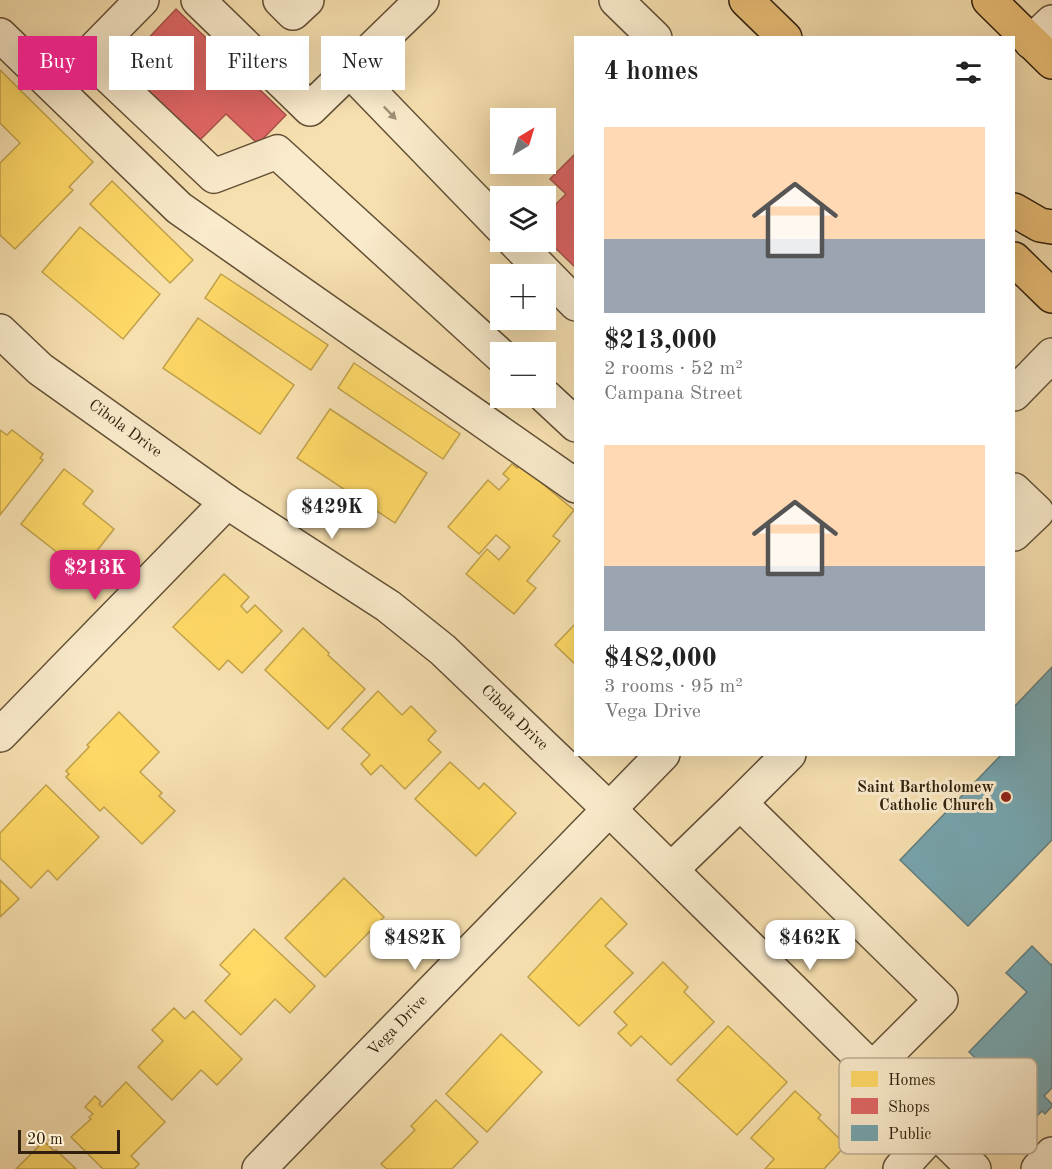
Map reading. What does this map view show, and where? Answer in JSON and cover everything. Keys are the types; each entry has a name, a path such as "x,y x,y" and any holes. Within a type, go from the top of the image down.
{"main road":[{"path":"746,0 782,36"},
{"path":"989,0 1045,42"},
{"path":"1015,211 1040,225 1052,227"},
{"path":"1015,260 1052,296"}],"street":[{"path":"142,0 87,56 214,176 277,152 490,346"},
{"path":"198,0 310,110 331,90"},
{"path":"280,0 293,14 307,0"},
{"path":"385,36 422,0"},
{"path":"616,0 653,36"},
{"path":"0,35 179,208 574,485"},
{"path":"368,90 490,216"},
{"path":"525,252 574,302"},
{"name":"Cibola Drive","path":"0,331 40,369 227,502 388,606 443,650 863,1058"},
{"path":"1015,393 1052,355"},
{"path":"556,407 574,423"},
{"path":"0,735 227,502"},
{"path":"1015,532 1034,504"},
{"name":"Vega Drive","path":"258,1169 661,756"},
{"path":"671,870 787,756"},
{"path":"740,803 941,1000 883,1058"},
{"path":"900,1169 914,1154"},
{"name":"Cibola Drive","path":"959,1154 974,1169"},
{"path":"1038,1169 1052,1154"}],"building: Homes":[{"path":"0,70 93,162 69,187 73,190 15,249 0,235 0,163 20,143 0,123"},
{"path":"112,181 193,260 170,283 90,204"},
{"path":"80,227 160,294 123,339 42,272"},
{"path":"221,274 328,345 311,370 205,298"},
{"path":"198,318 294,385 260,434 163,368"},
{"path":"354,363 460,434 443,459 338,388"},
{"path":"330,409 427,473 395,523 297,458"},
{"path":"0,430 7,435 12,430 43,454 40,458 43,460 0,515"},
{"path":"512,464 517,468 520,465 574,510 553,536 560,541 527,581 536,588 514,614 466,574 487,549 499,560 510,547 496,535 479,554 448,527 488,480 499,490 509,479 503,474"},
{"path":"64,469 93,491 83,504 114,529 81,571 21,524"},
{"path":"224,574 249,597 241,606 247,613 255,605 282,631 242,673 228,660 219,670 173,627"},
{"path":"574,625 574,663 555,645"},
{"path":"303,628 365,689 328,729 265,670"},
{"path":"378,691 402,715 411,706 436,731 428,740 441,752 405,789 381,765 371,775 361,764 370,755 342,729"},
{"path":"119,712 159,752 140,772 162,793 159,796 175,811 142,844 104,807 100,811 66,777 69,774 66,771 89,747 87,745"},
{"path":"450,762 479,789 484,783 516,813 476,856 415,799"},
{"path":"46,785 99,837 57,880 48,870 31,888 0,858 0,833"},
{"path":"344,878 384,917 325,977 285,938"},
{"path":"0,880 19,899 0,917"},
{"path":"601,898 627,924 605,946 633,973 579,1026 528,977"},
{"path":"254,929 315,986 290,1013 275,999 241,1035 205,1001 230,974 220,965"},
{"path":"663,962 688,987 684,992 714,1022 671,1065 641,1036 631,1046 618,1033 627,1025 614,1012"},
{"path":"174,1008 185,1019 193,1011 242,1059 217,1085 201,1070 172,1100 138,1067 163,1041 152,1030"},
{"path":"728,1026 787,1082 737,1135 677,1080"},
{"path":"501,1034 542,1072 487,1132 446,1094"},
{"path":"126,1082 165,1122 131,1156 139,1164 134,1169 103,1169 71,1137 91,1119 89,1117 93,1114 85,1107 95,1096 101,1102 99,1104 102,1107"},
{"path":"795,1091 821,1115 818,1118 839,1138 839,1153 824,1169 765,1169 774,1159 751,1138"},
{"path":"436,1100 478,1142 452,1169 387,1169 381,1164 415,1130 411,1126"},
{"path":"44,1141 54,1151 56,1150 76,1169 16,1169"}],"building: Shops":[{"path":"176,9 206,38 206,90 260,90 286,115 258,144 226,114 199,141 147,90 194,90 194,36 150,36"},
{"path":"574,155 574,266 556,249 556,204 566,194 550,179"}],"building: Public":[{"name":"Saint Bartholomew Catholic Church","path":"1052,667 1052,840 968,926 900,860 1000,756 1015,756 1015,706"},
{"path":"1032,946 1052,964 1052,1088 1044,1096 1052,1106 1045,1114 1042,1111 1037,1116 1037,1058 975,1058 969,1052 1027,992 1006,973"}],"place":[{"name":"Saint Bartholomew Catholic Church","path":"1006,797"}]}
